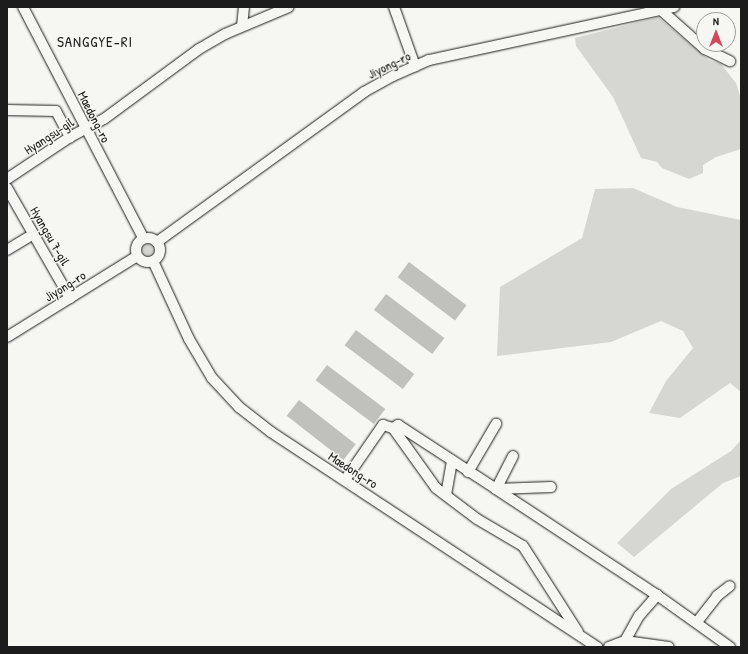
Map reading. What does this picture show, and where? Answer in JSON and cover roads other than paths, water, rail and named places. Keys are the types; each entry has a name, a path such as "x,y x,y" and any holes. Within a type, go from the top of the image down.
{"street":[{"name":"Maedong-ro","path":"23,7 143,238"},
{"path":"242,26 244,7"},
{"name":"Hyangsu-gil","path":"7,179 70,137 104,119 199,49 242,26 289,7"},
{"path":"394,7 415,66"},
{"name":"Jiyong-ro","path":"157,242 364,92 415,66 443,57 643,10 661,10 674,7"},
{"path":"661,10 705,49 730,61"},
{"path":"7,110 56,111 70,137"},
{"name":"Hyangsu 7-gil","path":"7,188 70,298"},
{"path":"7,250 34,234"},
{"path":"143,238 152,238 157,242 160,252 153,261 145,262 137,256 136,246 143,238"},
{"name":"Jiyong-ro","path":"7,337 137,256"},
{"name":"Maedong-ro","path":"153,261 190,340 212,378 239,407 271,432 597,647"},
{"path":"468,472 496,424"},
{"path":"345,480 383,425 393,428 436,488 476,519 523,546 580,636"},
{"path":"393,428 398,425 734,646"},
{"path":"496,489 513,456"},
{"path":"446,495 452,461"},
{"path":"496,489 551,487"},
{"path":"697,622 717,596 730,586"},
{"path":"625,641 639,616 656,594"},
{"path":"609,647 625,641 669,647"}],"district":[{"name":"SANGGYE-RI","path":"95,42"}]}
